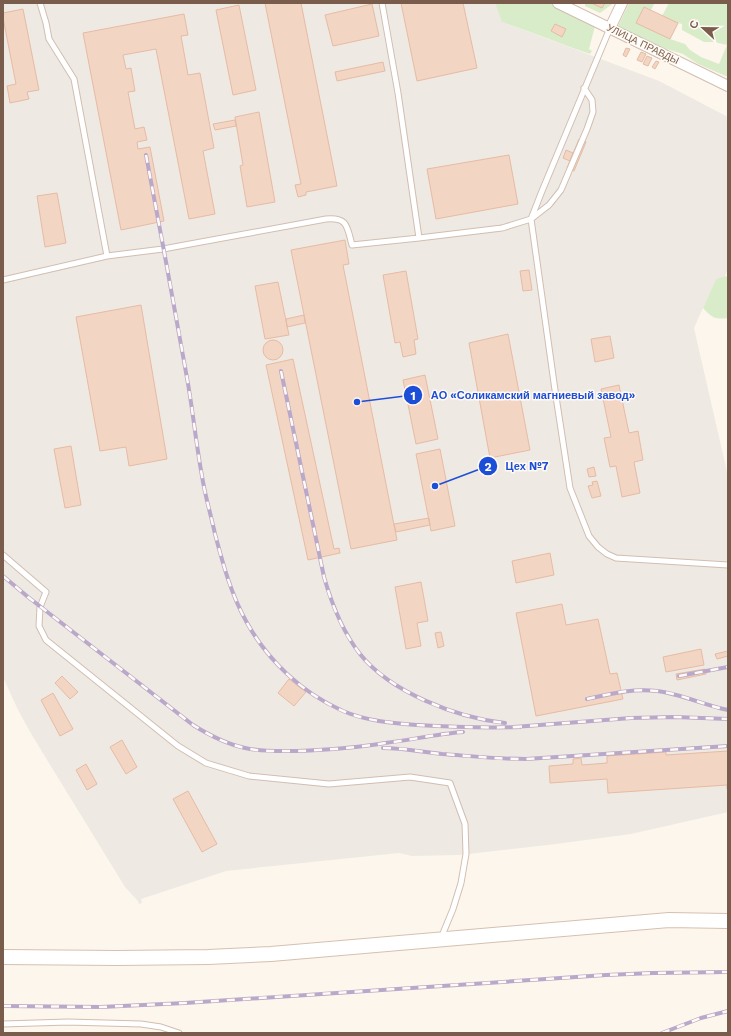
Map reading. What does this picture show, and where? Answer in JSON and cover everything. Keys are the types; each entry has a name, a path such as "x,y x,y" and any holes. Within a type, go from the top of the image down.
{"main road":[{"path":"3,957 117,958 271,954 669,920 728,921"}],"street":[{"name":"УЛИЦА ПРАВДЫ","path":"558,3 728,86"},
{"path":"610,28 622,3"}],"lane":[{"path":"40,3 50,39 74,79 107,256"},
{"path":"382,3 399,101 419,238"},
{"path":"610,28 584,88 531,220 570,488 589,536 598,547 607,554 616,558 728,565"},
{"path":"3,280 107,256 163,249 332,218 346,224 352,245 502,228 531,220 549,205 561,190 587,129 592,112 592,100 584,88"},
{"path":"3,555 46,592 40,606 39,626 46,640 178,746 206,763 249,776 329,784 410,777 450,783 465,824 466,854 461,883 453,909 440,939"},
{"path":"3,1024 68,1022 142,1024 161,1027 179,1033"}],"shaded area":[{"path":"3,3 495,3 503,22 659,81 728,117 728,270 725,276 716,279 694,328 728,476 728,812 631,834 556,844 459,855 412,856 399,853 226,871 141,899 142,903 139,904 125,887 33,737 18,710 3,677"}],"green space":[{"path":"495,3 550,3 559,9 589,22 595,26 589,49 592,51 590,54 502,22"},
{"path":"585,3 612,3 600,13 585,6"},
{"path":"629,3 653,3 654,4 651,10 644,7 637,22 670,39 685,44 690,50 701,57 719,64 727,45 714,42 704,42 682,30 682,24 662,16 669,3 728,3 728,77 698,64 683,54 657,46 618,26"},
{"path":"725,276 728,277 728,318 720,319 711,316 703,308 716,279"}],"building":[{"path":"265,3 301,3 337,186 306,192 306,195 298,197 295,185 301,184"},
{"path":"401,3 463,3 477,68 417,81"},
{"path":"591,3 605,3 602,8"},
{"path":"372,4 379,36 333,46 325,15"},
{"path":"239,5 256,90 233,95 216,10"},
{"path":"644,7 678,23 670,39 636,23"},
{"path":"23,9 39,90 27,92 29,99 10,103 7,86 16,84 3,13"},
{"path":"184,14 188,35 181,36 188,75 200,73 214,148 203,151 215,214 189,219 156,49 123,55 126,69 131,68 135,91 128,92 135,129 144,127 147,140 137,142 138,149 150,147 164,221 121,230 83,33"},
{"path":"555,24 566,29 562,37 551,31"},
{"path":"626,48 630,49 626,57 623,55"},
{"path":"641,52 646,54 642,62 637,60"},
{"path":"647,56 652,58 648,66 643,64"},
{"path":"656,61 659,62 655,69 652,67"},
{"path":"383,62 385,71 337,81 335,72"},
{"path":"259,112 275,202 247,207 240,166 243,165 235,117"},
{"path":"235,120 236,126 215,130 213,124"},
{"path":"579,139 586,142 574,171 567,168"},
{"path":"566,150 573,153 570,161 563,158"},
{"path":"509,155 518,204 436,219 427,169"},
{"path":"57,193 66,243 45,247 37,196"},
{"path":"345,240 349,264 343,265 397,540 351,549 291,250"},
{"path":"529,270 532,290 523,291 520,271"},
{"path":"406,271 418,339 414,340 416,354 403,357 400,342 395,343 383,275"},
{"path":"278,282 289,335 265,339 255,286"},
{"path":"141,305 167,459 129,466 126,447 100,451 76,317"},
{"path":"304,315 305,323 287,327 286,319"},
{"path":"508,334 530,450 490,458 469,343"},
{"path":"610,336 614,358 595,362 591,339"},
{"path":"273,340 280,343 283,350 280,357 273,360 266,357 263,350 266,343"},
{"path":"293,359 334,549 339,548 340,553 308,560 266,365"},
{"path":"425,375 438,439 416,444 403,380"},
{"path":"619,385 629,433 638,431 643,460 634,462 640,493 622,497 616,466 610,467 604,438 611,437 601,389"},
{"path":"71,446 81,505 65,508 54,449"},
{"path":"440,449 455,526 431,531 416,454"},
{"path":"594,467 596,476 589,477 587,469"},
{"path":"597,481 601,496 592,498 588,486 593,485 592,482"},
{"path":"429,518 430,525 396,532 394,524"},
{"path":"550,553 554,575 516,583 512,561"},
{"path":"421,582 428,621 417,623 421,646 406,649 395,587"},
{"path":"562,604 566,625 598,619 610,674 617,673 623,699 536,716 516,613"},
{"path":"441,632 444,646 438,648 435,633"},
{"path":"701,649 704,665 666,672 663,657"},
{"path":"728,651 728,656 717,659 715,654"},
{"path":"705,669 706,674 677,680 676,674"},
{"path":"62,676 78,692 70,699 55,683"},
{"path":"289,679 306,692 294,706 278,693"},
{"path":"53,693 73,729 60,736 41,700"},
{"path":"122,740 137,767 126,774 110,747"},
{"path":"728,751 727,789 727,785 608,793 607,779 550,783 549,766 573,764 573,759 581,758 582,765 607,763 607,756 666,752 666,755"},
{"path":"86,764 97,784 87,790 76,770"},
{"path":"188,791 217,844 202,852 173,799"}],"railway":[{"path":"146,155 187,378 206,498 221,556 236,600 246,621 264,649 287,674 314,695 328,704 361,717 379,721 417,725 520,727"},
{"path":"281,371 324,577 330,598 348,636 360,654 373,668 406,691 446,709 486,720 505,723"},
{"path":"3,576 193,725 224,742 264,751 297,751 363,746 463,732"},
{"path":"679,676 728,667"},
{"path":"587,699 622,692 648,690 675,695 728,710"},
{"path":"514,727 631,718 675,717 728,719"},
{"path":"383,748 442,754 526,759 728,746"},
{"path":"3,1006 101,1007 185,1003 606,975 728,972"},
{"path":"662,1033 701,1018 728,1011"}],"place":[{"name":"АО «Соликамский магниевый завод»","path":"357,402"},
{"name":"Цех №7","path":"435,486"}]}
